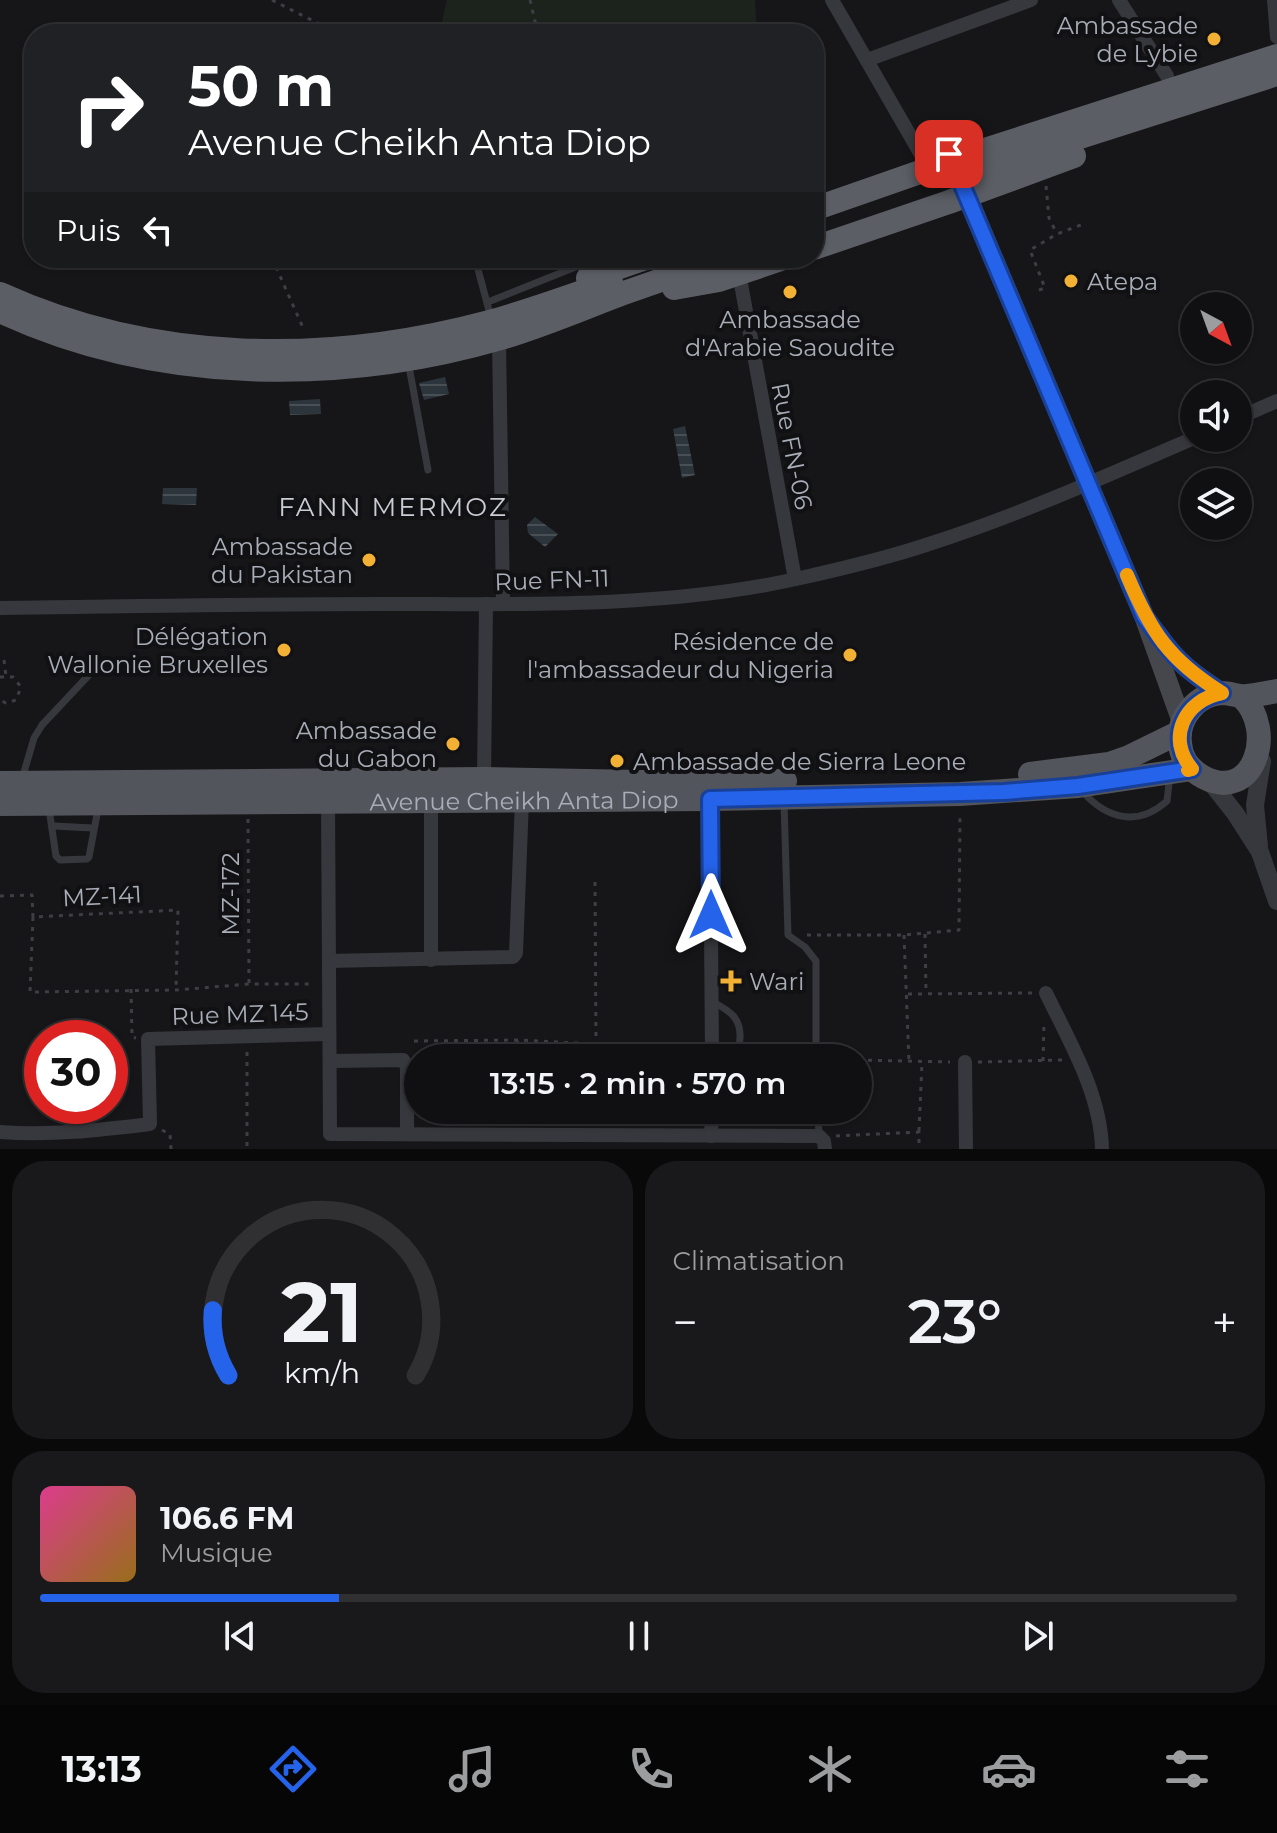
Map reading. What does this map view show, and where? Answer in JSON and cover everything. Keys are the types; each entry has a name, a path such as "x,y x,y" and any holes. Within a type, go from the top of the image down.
{"highway":[{"path":"824,223 1237,77 1277,56"},
{"path":"824,195 923,158 1167,76 1199,68 1237,77"},
{"path":"824,206 963,157 1237,77 1277,74"},
{"path":"824,244 965,192 1219,105 1237,77"},
{"path":"538,306 571,283 616,268"},
{"path":"0,311 41,329 105,348 216,367 298,370 408,359 493,321 648,268"},
{"path":"0,294 52,314 114,332 179,345 248,352 326,350 406,339 620,295 681,288 727,268"}],"main road":[{"path":"965,192 1144,616 1181,727 1182,752 1190,774 1220,782 1244,777 1269,746 1260,711 1190,673 1171,654 1144,616"},
{"path":"1181,727 1193,705 1212,695 1277,691"},
{"name":"Avenue Cheikh Anta Diop","path":"10,783 986,778 1109,764 1129,757 1181,727"},
{"name":"Avenue Cheikh Anta Diop","path":"0,804 51,816 99,803 960,794 1190,774"}],"street":[{"path":"832,0 923,158"},
{"path":"867,60 1031,0"},
{"path":"1119,0 1167,76"},
{"path":"1274,0 1277,37"},
{"path":"948,152 965,192"},
{"name":"Rue FN-06","path":"732,268 795,579"},
{"path":"493,321 503,603"},
{"path":"1252,412 1277,401"},
{"name":"Rue FN-11","path":"0,608 617,601 728,590 795,579 932,544 1089,484 1180,444"},
{"path":"484,779 486,604"},
{"path":"1260,852 1255,805 1269,746"},
{"path":"1190,774 1235,813 1274,873 1277,901"},
{"path":"710,799 712,1044"},
{"path":"329,961 511,958 515,955 522,800"},
{"path":"431,801 431,960"},
{"path":"328,803 330,1134 691,1142 711,1136 822,1143"},
{"path":"1046,993 1078,1060 1101,1121 1102,1149"},
{"name":"Rue MZ 145","path":"150,1124 148,1039 329,1034"},
{"path":"330,1061 403,1060 407,1066 407,1134"},
{"path":"965,1062 966,1149"},
{"path":"0,1132 32,1142 150,1124"},
{"path":"711,1124 711,1136"}],"lane":[{"path":"478,268 493,321 581,268"},
{"path":"408,359 428,470"},
{"path":"10,783 42,725 88,676"},
{"path":"1078,786 1105,812 1123,818 1153,813 1190,774"},
{"path":"784,797 788,935 805,947 816,961 816,1044"},
{"path":"92,828 51,816 56,856 60,860 87,859 99,803"},
{"path":"711,1002 736,1017 740,1027 739,1044"}],"path":[{"path":"272,0 319,24"},
{"path":"530,0 536,24"},
{"path":"1044,166 1049,218 1057,234"},
{"path":"1039,290 1045,288 1030,250 1057,234 1086,223"},
{"path":"276,268 309,341"},
{"path":"4,660 6,676"},
{"path":"0,677 13,677 21,691 20,698 10,702 0,700"},
{"path":"788,935 904,935 959,930 960,794"},
{"name":"MZ-172","path":"248,803 249,984"},
{"path":"414,1041 517,1040 596,1044 595,878"},
{"name":"MZ-141","path":"0,896 32,895 33,917 178,910 176,990"},
{"path":"33,917 30,992 329,984"},
{"path":"925,934 926,994"},
{"path":"904,935 909,1063"},
{"path":"131,989 132,1037"},
{"path":"908,994 1046,993 1043,1061"},
{"path":"247,1036 247,1149"},
{"path":"517,1040 517,1044"},
{"path":"919,1149 922,1063"},
{"path":"150,1124 170,1134 171,1149"},
{"path":"822,1143 919,1132"}],"shaded area":[{"path":"447,0 755,0 756,24 441,24"},
{"path":"445,377 449,394 424,400 419,383"},
{"path":"320,399 321,414 290,415 289,401"},
{"path":"685,426 695,475 682,478 673,429"},
{"path":"163,488 197,488 196,505 162,504"},
{"path":"535,517 558,534 545,547 528,533 527,525"}],"slow traffic":[{"path":"1127,575 1144,616 1171,654 1190,673 1222,693 1193,705 1182,722 1179,742 1192,769 1188,770"}],"place":[{"name":"Ambassade de Lybie","path":"1214,39"},
{"name":"Atepa","path":"1071,281"},
{"name":"Ambassade d'Arabie Saoudite","path":"790,292"},
{"name":"Ambassade du Pakistan","path":"369,560"},
{"name":"Délégation Wallonie Bruxelles","path":"284,650"},
{"name":"Résidence de l'ambassadeur du Nigeria","path":"850,655"},
{"name":"Ambassade du Gabon","path":"453,744"},
{"name":"Ambassade de Sierra Leone","path":"617,761"},
{"name":"Wari","path":"731,981"}],"district":[{"name":"FANN MERMOZ","path":"393,507"}],"route":[{"path":"711,915 710,799 1004,792 1078,786 1192,769 1179,742 1182,722 1193,705 1222,693 1190,673 1171,654 1144,616 949,154"}]}
